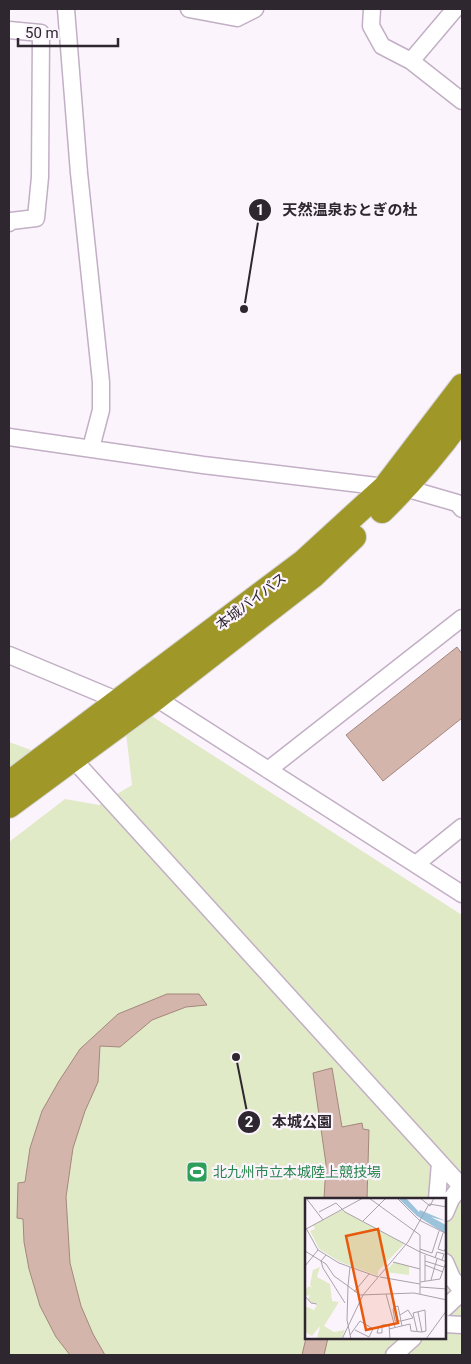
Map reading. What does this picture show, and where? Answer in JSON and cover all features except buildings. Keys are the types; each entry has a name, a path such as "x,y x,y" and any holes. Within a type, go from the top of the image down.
{"highway":[{"name":"本城バイパス","path":"9,806 156,698 313,576 395,488 462,386"},
{"name":"本城バイパス","path":"9,783 303,562 395,488 442,446 462,418"}],"street":[{"path":"66,9 79,173 101,382 101,410 91,448"},
{"path":"190,9 237,13 255,9"},
{"path":"372,9 371,26 382,46 411,61 462,101"},
{"path":"411,61 455,9"},
{"path":"9,30 41,33 40,177 36,218 10,221 9,223"},
{"path":"9,437 203,465 395,488 457,503 462,509"},
{"path":"268,770 462,618"},
{"path":"9,655 120,701"},
{"path":"156,698 462,894"},
{"path":"72,759 462,1187 451,1199 446,1211"},
{"path":"416,864 462,828"},
{"path":"437,1198 440,1162"},
{"path":"446,1264 452,1278 462,1292 446,1307"},
{"path":"446,1324 462,1325"},
{"path":"394,1355 412,1339"}],"green space":[{"path":"150,715 462,915 462,1355 9,1355 9,842 65,799 99,805 132,785 126,733"},
{"path":"9,742 34,751 9,770"}],"place":[{"name":"天然温泉おとぎの杜","path":"244,309"},
{"name":"本城公園","path":"236,1057"},
{"name":"北九州市立本城陸上競技場","path":"197,1172"}]}
